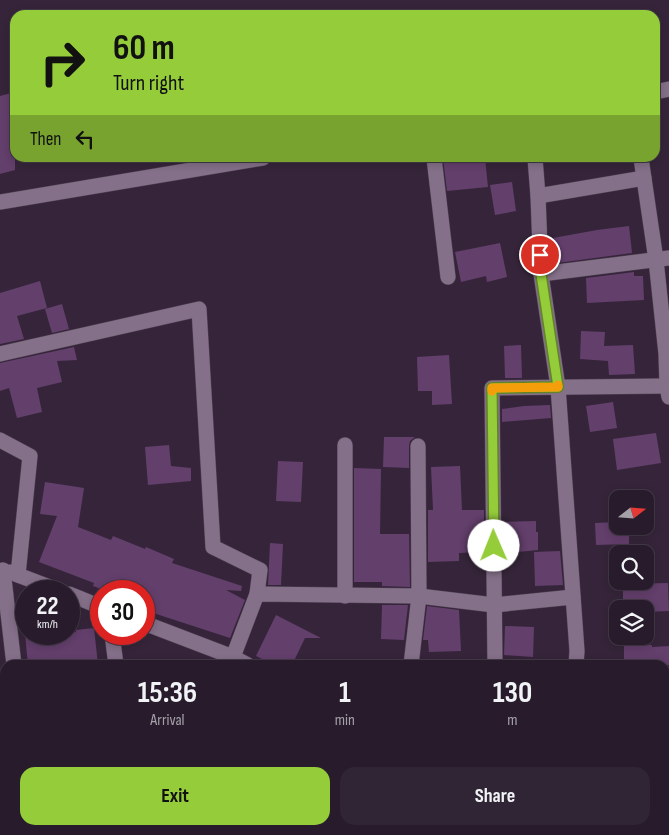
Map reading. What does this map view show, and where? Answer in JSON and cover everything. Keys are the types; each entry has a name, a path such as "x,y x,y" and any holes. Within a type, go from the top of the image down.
{"street":[{"path":"0,202 239,162"},
{"path":"434,162 448,277"},
{"path":"535,162 541,274 558,387 576,660"},
{"path":"495,660 492,388 558,387 668,392 668,354 662,259 642,162"},
{"path":"538,196 644,178"},
{"path":"541,274 662,259"},
{"path":"0,354 199,309 213,547 260,570 257,594 233,657"},
{"path":"0,440 30,456 18,575"},
{"path":"345,445 345,596"},
{"path":"412,660 419,596 418,446"},
{"path":"13,660 4,619 2,569 31,580"},
{"path":"257,594 419,596 494,605 573,597"},
{"path":"155,627 239,660"},
{"path":"113,645 115,660"}],"building":[{"path":"10,93 10,162 15,162 15,170 0,174 0,96"},
{"path":"443,162 485,162 488,187 447,191"},
{"path":"512,182 516,211 495,215 490,185"},
{"path":"629,226 632,253 557,263 553,238"},
{"path":"500,243 507,277 487,282 486,276 461,282 455,252"},
{"path":"634,272 634,276 643,276 644,300 587,303 586,278"},
{"path":"40,281 47,308 17,316 24,339 0,344 0,293"},
{"path":"62,304 69,329 52,333 45,309"},
{"path":"581,331 605,332 604,346 633,345 635,374 609,375 608,361 580,359"},
{"path":"521,345 522,378 505,378 504,346"},
{"path":"74,347 77,360 57,361 62,382 37,388 42,412 17,418 9,388 0,391 0,363"},
{"path":"449,355 452,404 432,405 432,391 418,391 417,357"},
{"path":"613,402 617,428 590,432 586,406"},
{"path":"550,405 551,418 502,422 502,409"},
{"path":"656,433 661,463 617,470 613,439"},
{"path":"384,437 415,437 410,441 409,446 409,468 383,467"},
{"path":"169,445 171,466 191,468 191,481 148,485 145,447"},
{"path":"278,461 303,462 301,502 276,501"},
{"path":"460,466 462,510 484,510 484,552 459,553 459,561 428,562 428,510 433,510 431,467"},
{"path":"354,468 381,469 380,534 409,534 410,587 382,586 382,582 354,582"},
{"path":"45,482 84,488 78,527 111,540 113,536 145,549 146,547 174,559 172,563 242,586 241,591 226,590 245,600 230,638 155,614 155,580 90,581 39,562 57,516 40,514"},
{"path":"536,521 538,550 507,553 507,550 503,551 503,522"},
{"path":"609,522 609,535 629,535 629,544 596,545 595,523"},
{"path":"270,543 283,544 281,585 268,585"},
{"path":"560,551 563,585 535,586 534,552"},
{"path":"654,583 668,583 669,611 654,612 654,600 623,600 623,590 654,590"},
{"path":"382,605 408,605 404,640 381,639"},
{"path":"427,606 459,610 461,651 429,652 428,640 423,640"},
{"path":"276,615 321,638 305,638 294,660 264,660 256,656"},
{"path":"505,626 534,627 533,657 504,655"},
{"path":"90,628 90,645 96,645 97,660 28,660 26,645 80,645 80,630"},
{"path":"624,645 669,646 669,660 624,660"}],"slow traffic":[{"path":"492,391 492,388 558,387 558,385"}],"route":[{"path":"494,546 492,388 558,387 541,274 540,255"}]}
